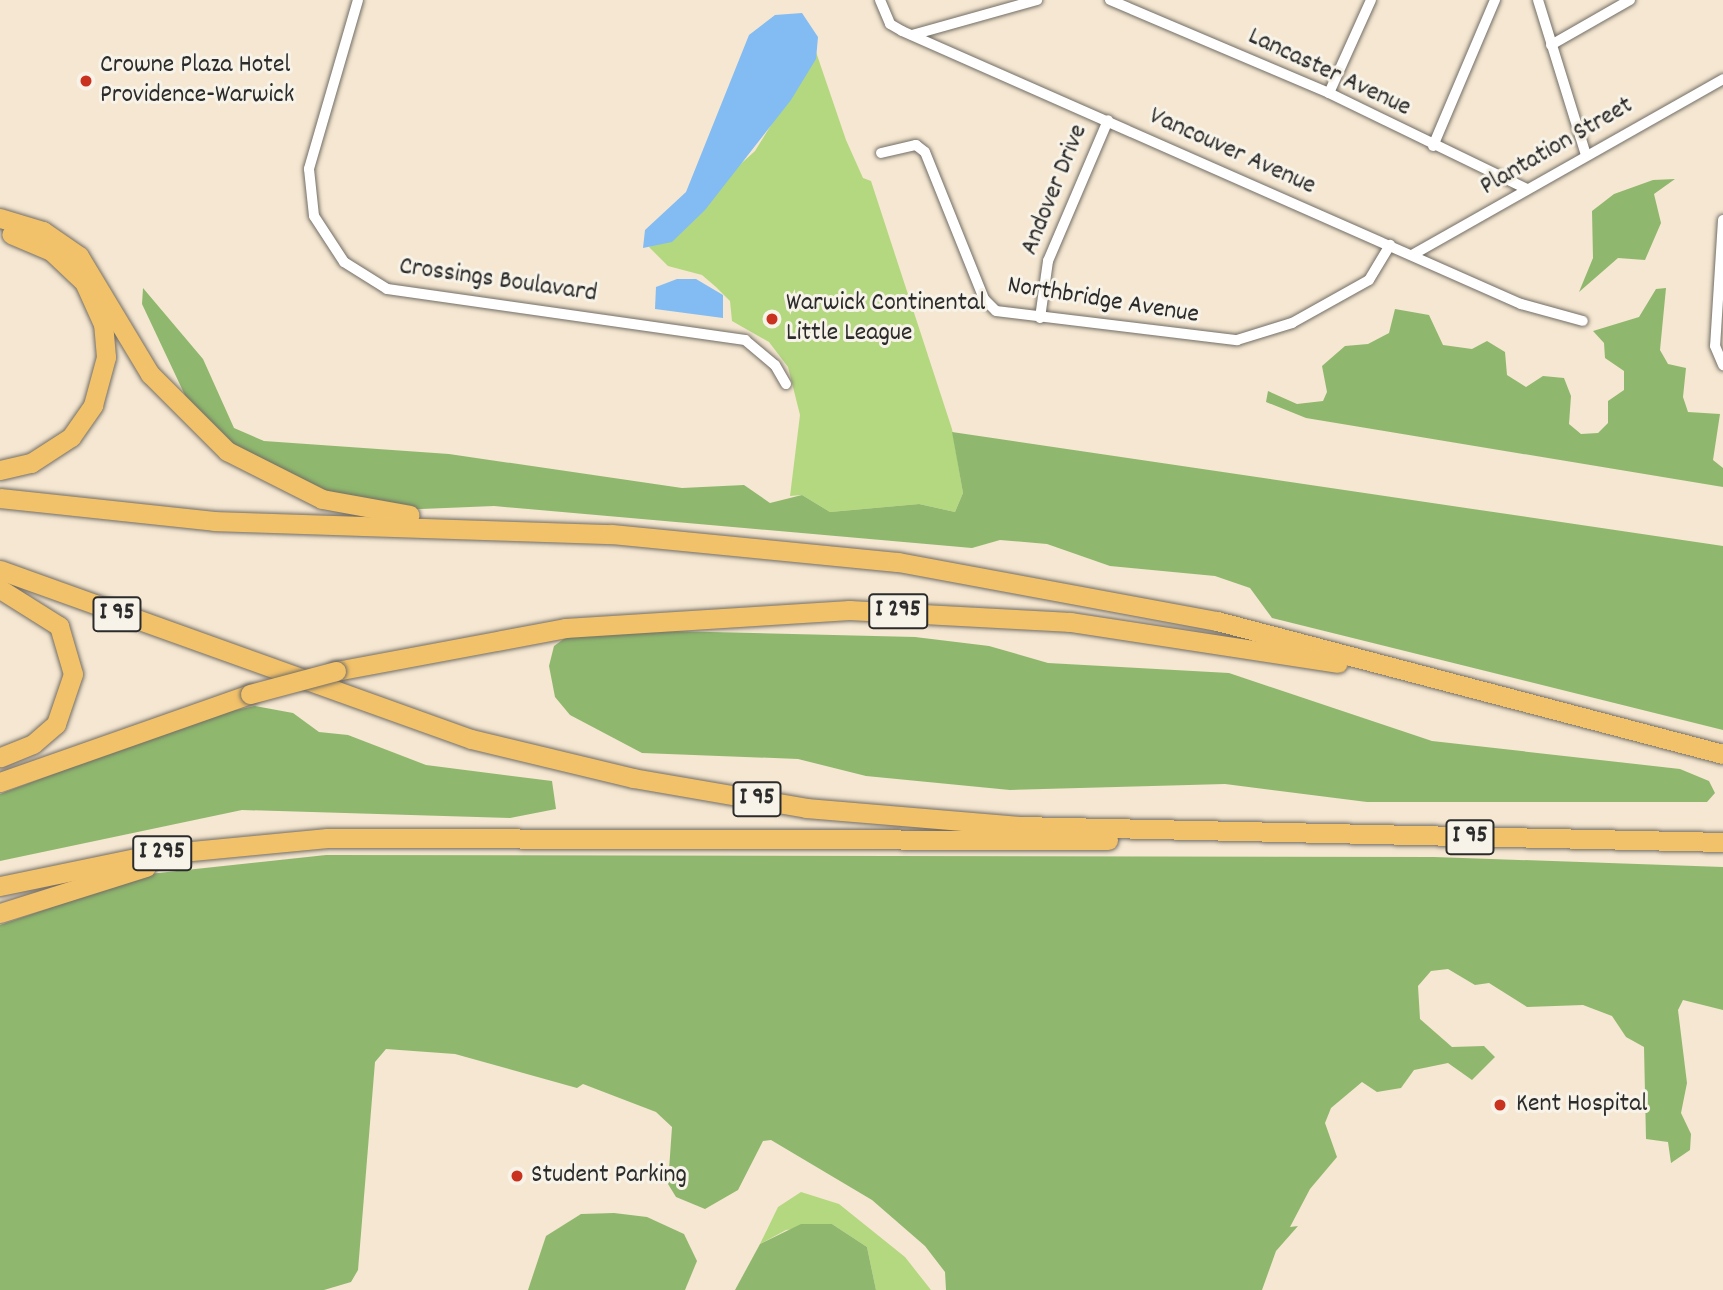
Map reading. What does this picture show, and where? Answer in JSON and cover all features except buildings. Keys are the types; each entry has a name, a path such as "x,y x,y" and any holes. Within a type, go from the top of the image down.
{"highway":[{"path":"0,218 43,231 79,256 163,392 209,437 265,475 358,508 574,531 779,548 1005,579 1217,621 1723,754"},
{"path":"0,232 40,244 78,274 99,313 106,357 93,405 71,437 31,463 0,470"},
{"path":"0,498 215,521 574,531"},
{"name":"I 95","path":"0,570 310,686 558,762 877,816 1218,833 1723,842"},
{"path":"0,589 59,626 73,674 67,704 48,732 0,757"},
{"name":"I 295","path":"0,782 250,694 336,671 565,628 849,610 1107,626 1460,684"},
{"name":"I 295","path":"0,886 162,853 327,838 1034,843 1218,833"},
{"path":"0,913 145,867 327,838"}],"street":[{"name":"Crossings Boulavard","path":"358,0 309,169 314,216 344,262 387,289 745,340 775,365 786,384"},
{"name":"Vancouver Avenue","path":"880,0 890,24 912,35 1414,254 1521,304 1583,321"},
{"path":"912,35 1037,0"},
{"name":"Lancaster Avenue","path":"1110,0 1329,93 1433,146 1527,189"},
{"path":"1329,93 1371,0"},
{"path":"1433,146 1495,0"},
{"path":"1538,0 1586,155"},
{"path":"1552,45 1630,0"},
{"name":"Plantation Street","path":"1414,254 1723,79"},
{"name":"Andover Drive","path":"1040,318 1048,261 1108,120"},
{"name":"Northbridge Avenue","path":"881,153 916,145 925,152 984,299 996,311 1204,340 1262,336 1369,280 1390,245"},
{"path":"1722,364 1715,323 1723,220"}],"green space":[{"path":"816,52 846,140 863,178 871,181 952,429 963,493 955,512 919,504 830,512 802,495 790,496 800,415 788,367 769,342 732,321 730,301 716,287 702,275 668,266 649,247 755,151"},
{"path":"1675,179 1654,194 1661,223 1645,260 1618,258 1579,292 1593,258 1592,211 1614,194 1653,180"},
{"path":"143,288 203,359 234,428 264,441 449,454 682,488 744,485 770,503 802,495 830,512 919,504 955,512 963,493 952,432 1723,546 1723,730 1272,618 1250,588 1215,576 1110,566 1047,544 1000,540 972,548 494,506 397,510 300,489 199,425 142,304"},
{"path":"1666,288 1660,350 1668,364 1686,368 1683,397 1688,412 1720,414 1713,460 1723,468 1723,487 1306,418 1266,402 1268,391 1297,404 1323,401 1327,392 1322,366 1345,346 1368,344 1389,333 1395,309 1429,315 1443,345 1472,349 1487,341 1505,352 1507,375 1526,387 1543,376 1564,378 1571,396 1569,424 1581,434 1598,433 1608,423 1608,401 1624,390 1624,371 1605,358 1604,343 1593,331 1639,317 1656,289"},
{"path":"624,630 915,637 989,646 1048,663 1229,673 1432,741 1680,769 1709,781 1715,793 1707,802 1367,802 1225,784 1010,790 866,776 798,759 642,753 570,715 555,697 549,666 554,646 568,636"},
{"path":"255,706 293,713 319,732 348,735 426,765 552,781 556,809 510,818 242,810 0,861 0,794 211,715"},
{"path":"326,855 1434,857 1723,867 1723,1010 1683,1000 1678,1010 1687,1083 1681,1113 1691,1134 1690,1150 1671,1163 1668,1142 1646,1139 1644,1047 1626,1037 1612,1016 1583,1005 1527,1007 1489,983 1475,985 1448,969 1431,971 1418,986 1420,1019 1452,1047 1484,1046 1495,1057 1472,1080 1448,1063 1414,1070 1401,1088 1377,1092 1362,1082 1331,1108 1325,1123 1337,1157 1310,1189 1290,1227 1298,1226 1276,1251 1262,1290 946,1290 945,1272 925,1246 872,1200 771,1140 763,1141 738,1190 705,1209 676,1197 668,1184 672,1127 656,1112 583,1084 577,1088 455,1054 386,1049 375,1062 358,1270 351,1282 324,1290 0,1290 0,925 149,874"},
{"path":"801,1192 839,1204 905,1257 931,1290 876,1290 867,1247 832,1224 786,1230 760,1244 778,1207"},
{"path":"614,1213 647,1217 684,1234 697,1261 685,1290 528,1290 546,1236 581,1214"},
{"path":"801,1224 832,1224 867,1247 876,1290 735,1290 760,1244"}],"water":[{"path":"802,13 818,37 816,59 791,100 705,210 672,242 643,248 645,230 686,192 749,35 775,15"},
{"path":"677,279 696,279 723,295 723,318 655,309 656,287"}],"place":[{"name":"Crowne Plaza Hotel Providence-Warwick","path":"86,81"},
{"name":"Warwick Continental Little League","path":"772,319"},
{"name":"Kent Hospital","path":"1500,1105"},
{"name":"Student Parking","path":"517,1176"}]}
